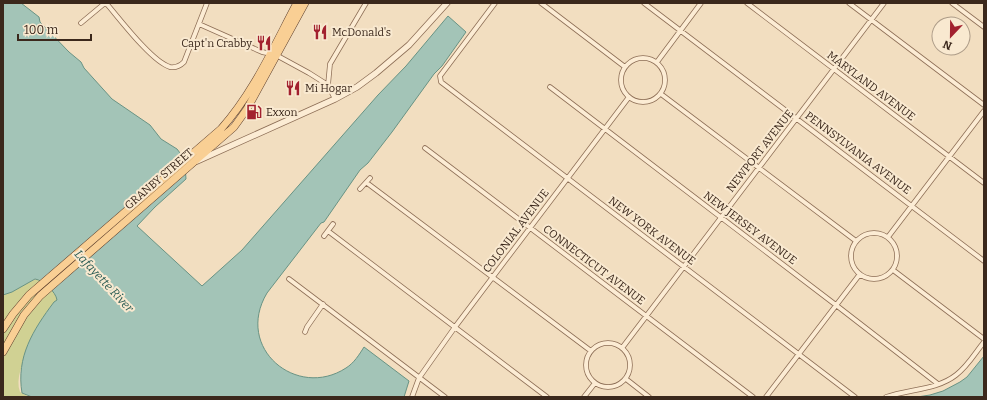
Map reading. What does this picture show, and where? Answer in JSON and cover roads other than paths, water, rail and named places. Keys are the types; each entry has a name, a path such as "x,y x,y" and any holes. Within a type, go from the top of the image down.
{"main road":[{"name":"GRANBY STREET","path":"3,352 20,320 31,306 59,279 228,134 239,121 297,3"},
{"name":"GRANBY STREET","path":"3,329 24,300 62,265 218,132 233,116 304,3"}],"street":[{"path":"81,23 105,3 150,52 167,65 178,67 184,62 207,3"},
{"path":"328,85 330,64 366,3"},
{"path":"195,162 335,99 376,73 409,46 447,3"},
{"name":"NEW YORK AVENUE","path":"494,3 443,71 439,78 441,82 855,397"},
{"path":"541,3 625,67"},
{"name":"PENNSYLVANIA AVENUE","path":"644,3 984,261"},
{"path":"657,62 701,3"},
{"name":"MARYLAND AVENUE","path":"747,3 984,183"},
{"path":"850,3 984,106"},
{"name":"NEWPORT AVENUE","path":"622,348 884,3"},
{"path":"952,3 984,27"},
{"path":"199,24 262,52 273,54 310,73 328,85 335,99"},
{"path":"637,58 648,58 657,62 662,67 666,77 665,86 661,94 655,99 645,102 635,101 629,97 621,84 621,74 629,62 637,58"},
{"name":"NEW JERSEY AVENUE","path":"550,87 938,384"},
{"path":"661,94 856,241"},
{"name":"COLONIAL AVENUE","path":"412,397 419,378 455,327 629,97"},
{"path":"888,237 984,111"},
{"name":"CONNECTICUT AVENUE","path":"425,148 753,397"},
{"path":"360,189 370,178"},
{"path":"367,182 591,351"},
{"path":"324,236 333,224"},
{"path":"328,231 547,397"},
{"path":"871,233 880,233 888,237 894,244 897,253 897,262 893,270 889,274 880,278 869,278 860,274 854,267 851,258 852,249 856,241 863,235 871,233"},
{"path":"886,397 938,384 951,379 958,374 984,340 893,270"},
{"path":"766,397 860,274"},
{"path":"289,279 444,397"},
{"path":"305,332 323,304"},
{"path":"606,343 615,344 622,348 630,360 630,370 626,379 614,387 604,387 595,383 589,376 586,368 587,359 591,351 606,343"},
{"path":"626,379 649,397"},
{"path":"584,397 595,383"}],"water":[{"name":"Lafayette River","path":"3,3 21,3 39,17 40,22 69,52 81,62 84,68 112,99 150,125 161,139 177,149 180,153 185,165 186,179 155,207 137,226 202,286 242,250 378,95 406,66 448,16 466,32 392,132 368,163 360,170 324,222 321,223 267,293 259,313 259,332 265,349 276,363 291,373 308,378 327,376 349,366 364,347 409,381 404,397 32,397 22,393 22,368 28,344 39,323 57,300 49,287 35,279 12,292 3,295"},
{"path":"984,356 984,397 917,397 943,391 960,382 967,377"}],"place":[{"name":"McDonald's","path":"320,32"},
{"name":"Capt'n Crabby","path":"264,43"},
{"name":"Mi Hogar","path":"293,88"},
{"name":"Exxon","path":"254,112"}]}
